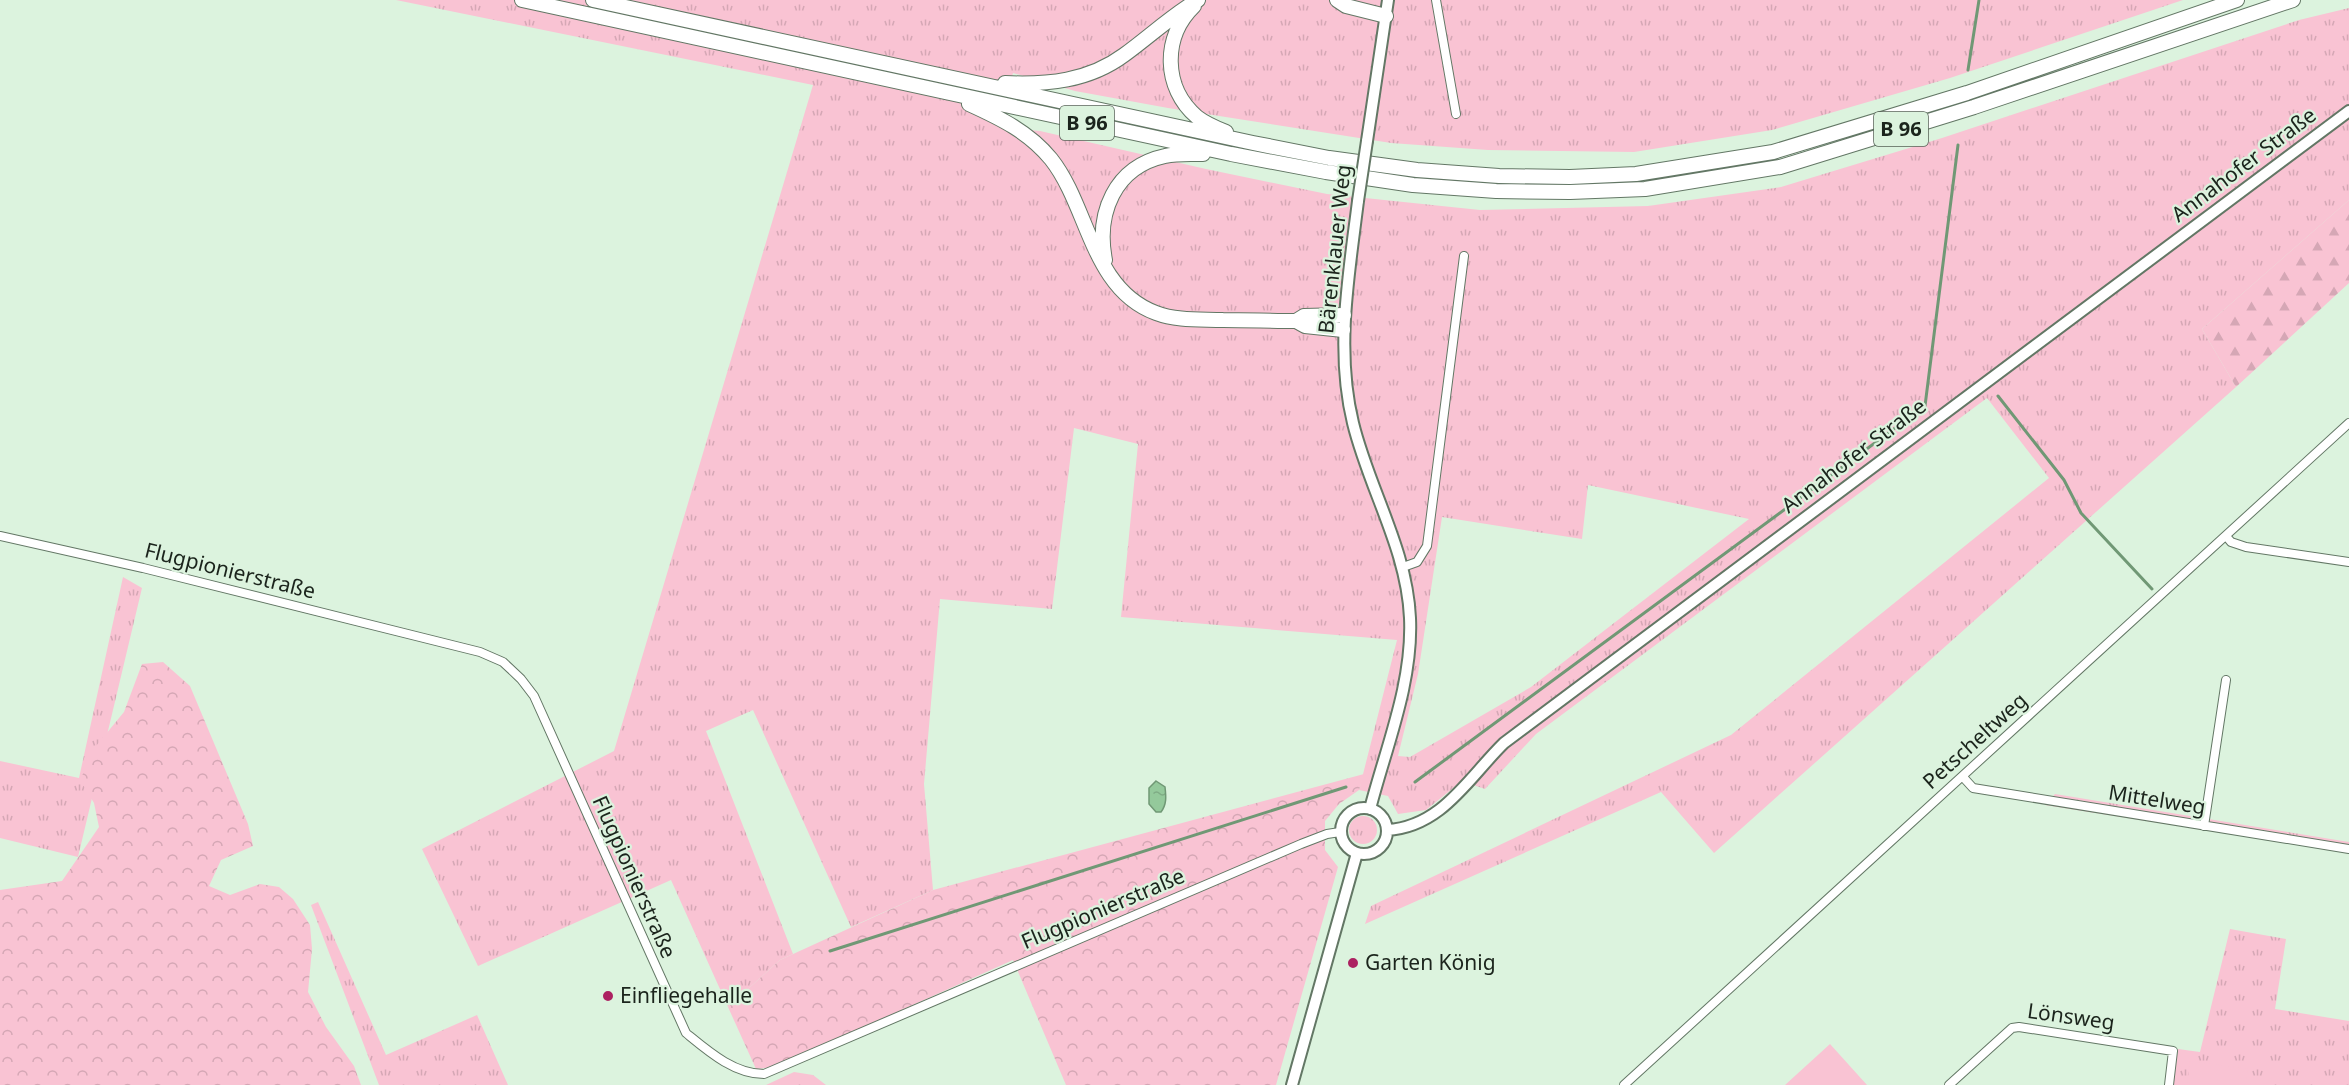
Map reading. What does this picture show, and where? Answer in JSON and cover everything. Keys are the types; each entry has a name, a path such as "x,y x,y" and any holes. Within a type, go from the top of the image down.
{"highway":[{"name":"B 96","path":"522,0 1231,154 1326,172 1413,185 1496,191 1570,192 1645,189 1780,167 1985,104 2293,0"},
{"name":"B 96","path":"593,0 1329,158 1475,175 1570,177 1636,174 1773,152 1967,93 2237,0"},
{"path":"967,81 1032,84 1055,83 1077,78 1123,56 1173,15 1199,0"},
{"path":"1199,0 1175,32 1170,56 1172,77 1181,99 1196,115 1252,143"},
{"path":"1337,0 1346,6 1386,16"},
{"path":"942,92 998,117 1035,142 1064,179 1096,254 1121,290 1139,305 1156,314 1182,319 1296,321 1305,326 1344,330"},
{"path":"1106,268 1102,247 1102,224 1105,209 1126,176 1142,165 1165,156 1231,154"},
{"path":"1296,321 1304,316 1344,315"}],"street":[{"name":"Bärenklauer Weg","path":"1370,809 1405,677 1410,619 1403,567 1364,464 1352,420 1344,315 1358,201 1388,0"},
{"path":"1436,0 1456,114"},
{"name":"Annahofer Straße","path":"1387,830 1400,829 1429,818 1448,805 1504,743 2349,111"},
{"path":"1403,567 1417,562 1426,546 1464,256"},
{"name":"Petscheltweg","path":"1623,1085 2349,423"},
{"name":"Flugpionierstraße","path":"0,536 143,568 480,652 503,662 521,679 534,696 686,1032 709,1052 753,1074 764,1074 1301,844 1327,834 1340,832"},
{"path":"2226,536 2231,542 2246,547 2349,562"},
{"path":"2204,826 2226,680"},
{"name":"Mittelweg","path":"1963,777 1972,788 2349,849"},
{"path":"1358,808 1370,809 1381,816 1387,830 1385,840 1378,849 1369,854 1357,853 1347,847 1340,832 1342,821 1358,808"},
{"path":"1292,1085 1357,853"},
{"name":"Lönsweg","path":"1949,1085 2012,1028 2019,1027 2173,1051 2169,1085"}],"green space":[{"path":"396,0 2183,0 1950,78 1772,130 1634,152 1488,150 1391,143 1075,91 1013,73 999,127 1040,131 1327,194 1480,210 1648,206 1781,187 1942,138 2299,20 2349,8 2349,200 2202,329 2236,387 1714,853 1661,792 1365,924 1371,906 1731,735 2049,478 1987,398 1536,734 1485,789 1462,781 1426,810 1398,814 1388,796 1359,790 1397,640 1121,617 1138,444 1074,428 1052,609 940,599 924,784 933,890 851,927 753,710 706,731 793,954 780,960 728,1007 671,880 478,966 422,849 614,751 813,85","holes":["1588,485 1749,519 1531,687 1410,757 1398,756 1418,674 1442,517 1582,539"]},
{"path":"2349,200 2349,283 2236,387 2202,329"},
{"path":"123,577 142,588 78,857 0,838 0,761 79,778"},
{"path":"163,662 190,686 248,824 253,846 221,860 209,886 230,895 260,884 279,887 293,899 310,925 312,949 308,992 326,1027 354,1066 361,1085 0,1085 0,890 62,881 99,827 94,803 80,780 96,746 124,712 142,664"},
{"path":"1364,774 1359,790 1339,804 1325,821 1325,850 1338,867 1276,1085 1066,1085 1013,960 775,1067 756,1069 728,1007 780,960 933,890"},
{"path":"2055,794 2349,842 2349,853 2045,805"},
{"path":"1363,816 1373,820 1377,830 1373,840 1363,844 1353,840 1349,830 1353,820"},
{"path":"318,902 386,1055 477,1015 508,1085 379,1085 311,905"},
{"path":"2230,929 2286,939 2275,1009 2349,1021 2349,1085 2173,1085 2178,1049 2200,1052"},
{"path":"1830,1044 1867,1085 1785,1085"},
{"path":"2190,1061 2248,1069 2245,1085 2187,1085"},
{"path":"794,1072 813,1075 826,1085 766,1085"}],"water":[{"path":"1156,781 1165,787 1166,797 1161,812 1156,812 1149,804 1149,788"}],"waterway":[{"path":"1968,70 1979,0"},
{"path":"1415,782 1925,406 1958,145"},
{"path":"1998,396 2064,480 2081,513 2152,589"},
{"path":"830,951 1346,787"}],"place":[{"name":"Garten König","path":"1353,963"},
{"name":"Einfliegehalle","path":"608,996"}]}
